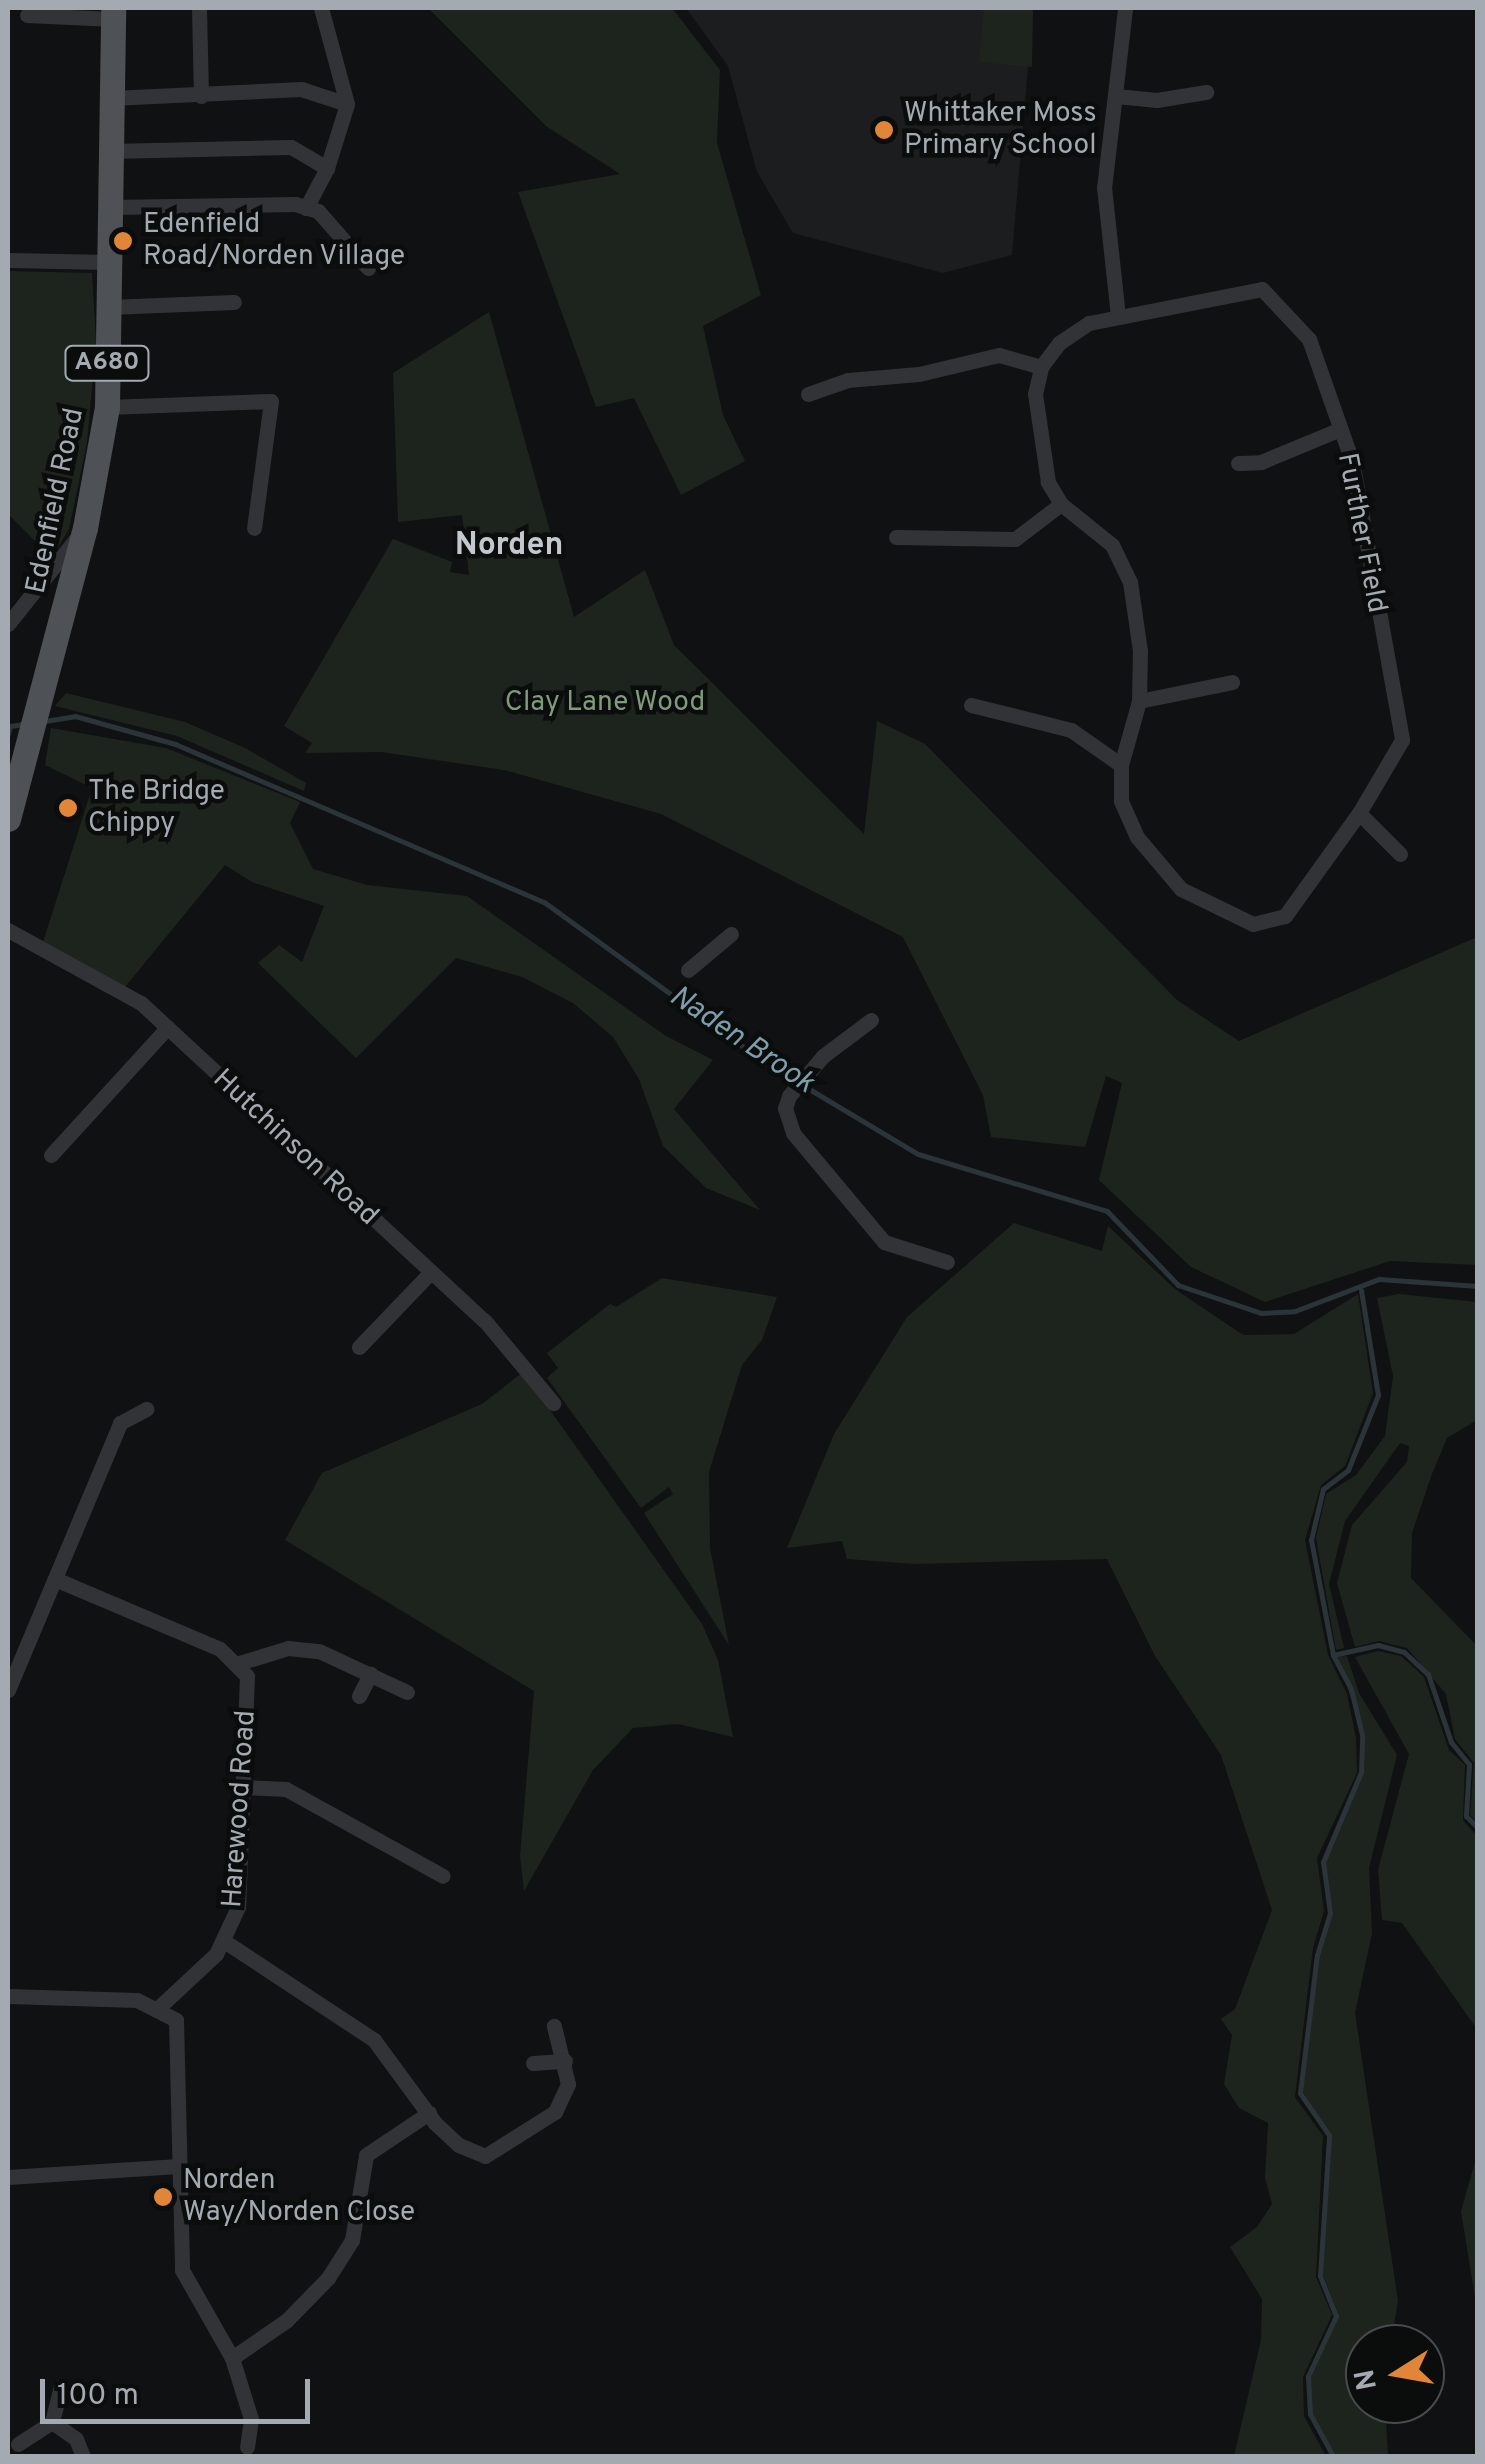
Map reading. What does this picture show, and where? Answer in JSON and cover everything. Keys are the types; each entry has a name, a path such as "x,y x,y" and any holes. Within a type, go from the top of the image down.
{"main road":[{"name":"Edenfield Road","path":"8,818 85,528 107,408 113,13"}],"street":[{"path":"200,8 200,96"},
{"path":"300,206 327,168 348,104 321,8"},
{"path":"971,705 1072,730 1121,765 1138,701 1140,652 1130,582 1112,545 1061,504 1041,459 1035,424 1040,367 1073,332 1118,316 1104,188 1125,8"},
{"path":"28,15 113,13"},
{"path":"111,98 301,89 348,104"},
{"path":"1116,96 1157,100 1206,92"},
{"path":"110,151 291,148 327,168"},
{"path":"109,207 300,206 318,212 368,268"},
{"path":"8,260 109,262"},
{"name":"Further Field","path":"1118,316 1262,289 1309,340 1352,462 1402,740 1360,813 1284,916 1240,923 1182,889 1137,838 1121,801 1121,765"},
{"path":"109,307 234,302"},
{"path":"808,394 848,380 919,374 999,355 1040,367"},
{"path":"107,408 270,401 254,528"},
{"path":"1238,463 1260,462 1338,430"},
{"path":"896,537 1015,539 1061,504"},
{"path":"8,624 85,528"},
{"path":"1138,701 1232,682"},
{"path":"1360,813 1400,854"},
{"name":"Hutchinson Road","path":"8,930 124,990 168,1027 484,1321 553,1403"},
{"path":"688,970 731,934"},
{"path":"871,1020 803,1077 788,1102 793,1134 884,1242 946,1262"},
{"path":"51,1155 168,1027"},
{"path":"359,1347 430,1272"},
{"path":"8,1690 120,1423 146,1410"},
{"path":"54,1579 220,1648 236,1664 288,1648 319,1651 408,1692"},
{"name":"Harewood Road","path":"156,2010 224,1941 238,1906 247,1676 236,1664"},
{"path":"359,1696 370,1674"},
{"path":"244,1787 286,1789 422,1875 443,1876"},
{"path":"224,1941 374,2040 459,2146 486,2156 555,2112 568,2084 554,2026"},
{"path":"8,1996 137,2000 176,2020 182,2270 232,2358 252,2419 247,2453"},
{"path":"534,2063 565,2061"},
{"path":"232,2358 287,2320 328,2278 352,2240 366,2155 429,2113"},
{"path":"8,2176 180,2166"},
{"path":"18,2444 52,2422 61,2388"},
{"path":"52,2422 76,2439 83,2456"}],"shaded area":[{"name":"Whittaker Moss Primary School","path":"686,8 1033,8 1012,255 943,273 793,233 757,172 728,66"}],"green space":[{"path":"428,8 672,8 720,70 717,143 761,295 703,326 723,415 745,461 681,495 634,398 596,407 518,192 620,174 546,126"},
{"path":"973,8 1033,8 1032,67 979,62 984,12"},
{"path":"8,271 92,273 96,342 87,443 69,529 52,558 8,514"},
{"name":"Clay Lane Wood","path":"489,312 574,617 645,570 674,645 864,834 877,721 925,744 1177,1000 1239,1041 1477,937 1477,1265 1390,1261 1265,1302 1191,1267 1099,1180 1122,1083 1106,1076 1085,1147 991,1137 983,1095 903,937 661,814 504,770 381,752 305,753 312,743 284,726 393,539 452,562 450,572 469,575 462,515 398,522 393,373"},
{"path":"66,693 185,722 245,748 306,783 304,791 177,736 55,706"},
{"path":"51,728 166,748 300,802 290,823 313,869 367,885 467,896 666,1036 713,1060 674,1109 760,1210 706,1188 663,1146 639,1079 613,1037 573,1003 522,977 456,958 356,1058 258,963 279,945 302,962 324,906 252,882 225,865 125,987 43,942 92,788 45,765"},
{"path":"1014,1223 1102,1251 1108,1226 1175,1289 1243,1335 1294,1334 1358,1294 1373,1393 1345,1466 1321,1485 1305,1540 1328,1655 1347,1694 1356,1738 1357,1773 1317,1858 1324,1911 1313,1948 1295,2097 1323,2136 1316,2277 1332,2315 1303,2377 1304,2416 1326,2456 1234,2456 1261,2340 1262,2299 1230,2247 1257,2227 1272,2204 1265,2178 1268,2123 1239,2108 1224,2084 1232,2035 1221,2019 1235,2009 1272,1910 1221,1755 1155,1656 1107,1559 914,1564 847,1559 842,1541 787,1548 834,1434 907,1317"},
{"path":"662,1278 777,1297 762,1340 742,1365 709,1472 710,1548 729,1645 644,1513 673,1494 669,1487 641,1508 547,1378 558,1368 547,1353 610,1304 616,1307"},
{"path":"1399,1294 1477,1302 1477,1420 1447,1438 1412,1533 1411,1578 1477,1646 1477,1823 1470,1815 1474,1763 1455,1739 1446,1694 1407,1648 1379,1641 1355,1647 1337,1583 1352,1525 1407,1462 1409,1446 1400,1443 1345,1521 1329,1584 1344,1648 1336,1650 1316,1538 1326,1494 1356,1475 1385,1436 1393,1376 1377,1298"},
{"path":"523,1372 702,1624 718,1660 733,1737 678,1724 633,1728 593,1770 524,1891 520,1856 534,1691 285,1540 322,1473 482,1404"},
{"path":"1378,1651 1401,1656 1424,1677 1449,1750 1465,1765 1463,1820 1477,1836 1477,2029 1402,1923 1382,1920 1378,1870 1409,1754 1355,1657"},
{"path":"1347,1656 1359,1693 1397,1755 1369,1868 1372,1933 1355,2013 1398,2301 1394,2324 1345,2324 1345,2424 1386,2424 1388,2456 1335,2456 1312,2413 1310,2377 1339,2316 1323,2275 1331,2134 1303,2092 1318,1956 1332,1913 1325,1863 1363,1773 1363,1734 1337,1657"},
{"path":"1477,2155 1477,2310 1461,2211"}],"waterway":[{"name":"Naden Brook","path":"45,721 75,716 175,744 544,902 764,1062 918,1154 1107,1211 1178,1285 1261,1313 1295,1311 1379,1279 1478,1286"},
{"name":"Naden Brook","path":"8,734 10,726 24,724"},
{"path":"1333,2456 1310,2414 1308,2376 1336,2316 1320,2276 1329,2135 1300,2093 1317,1955 1330,1913 1323,1862 1361,1772 1362,1735 1351,1689 1333,1655 1311,1540 1323,1489 1348,1470 1378,1395 1361,1290"},
{"path":"1333,1655 1378,1645 1404,1652 1428,1674 1451,1742 1469,1764 1466,1816 1478,1828"}],"place":[{"name":"Whittaker Moss Primary School","path":"884,130"},
{"name":"Edenfield Road/Norden Village","path":"123,241"},
{"name":"The Bridge Chippy","path":"68,808"},
{"name":"Norden Way/Norden Close","path":"163,2197"}],"district":[{"name":"Norden","path":"509,546"}]}
